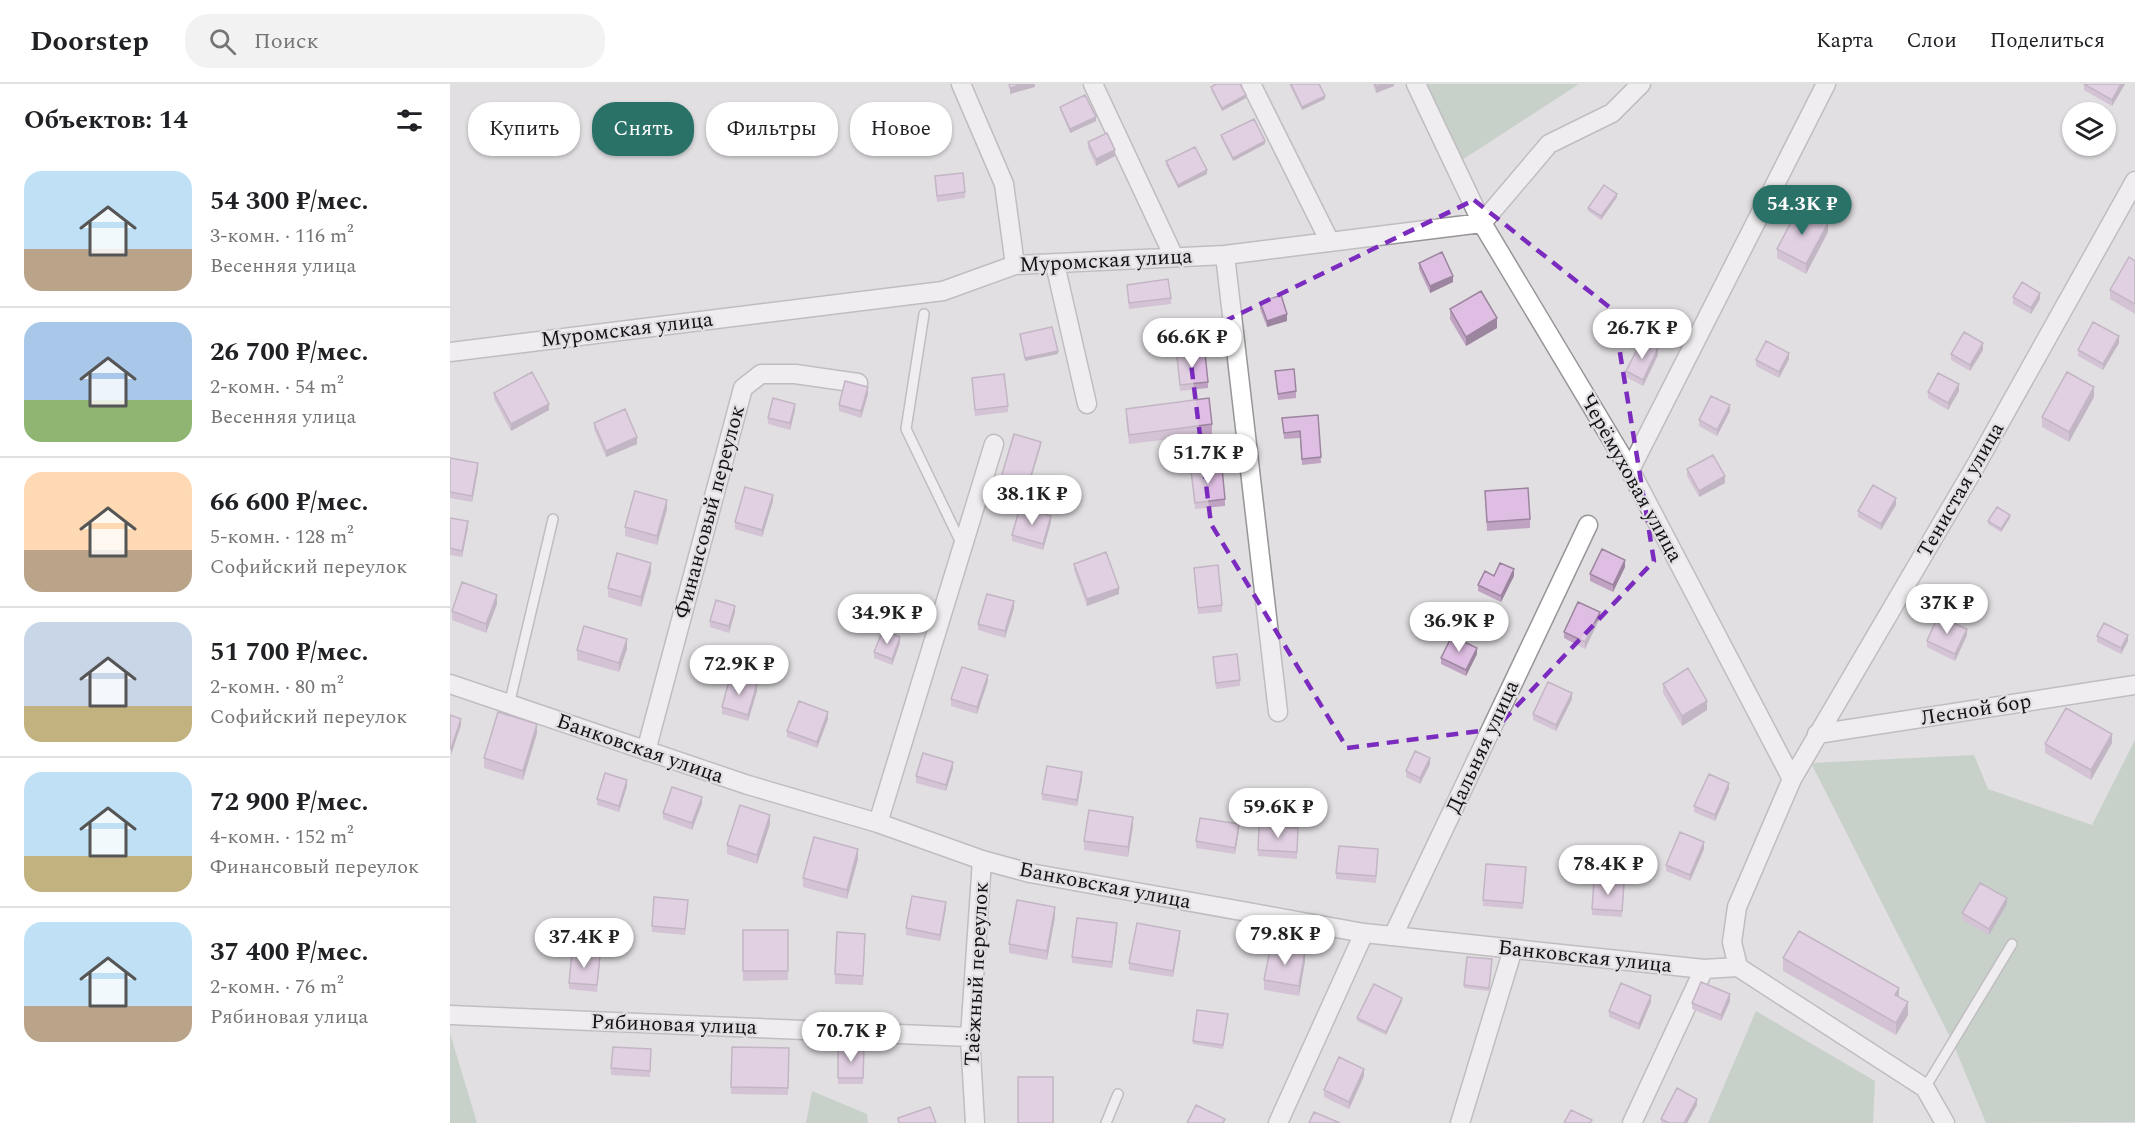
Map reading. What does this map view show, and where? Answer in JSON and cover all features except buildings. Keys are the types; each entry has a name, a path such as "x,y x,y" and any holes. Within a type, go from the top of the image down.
{"street":[{"path":"961,84 1004,184 1015,265"},
{"path":"1093,84 1174,257"},
{"path":"1251,84 1330,242"},
{"name":"Черёмуховая улица","path":"1416,84 1482,223 1630,470 1792,779"},
{"path":"1482,223 1549,144 1612,113 1641,84"},
{"path":"1630,470 1826,84"},
{"name":"Тенистая улица","path":"1738,967 1732,942 1737,907 1792,779 1976,465 2135,181"},
{"name":"Муромская улица","path":"450,352 943,291 1015,265 1225,255 1482,223"},
{"path":"1225,255 1278,712"},
{"path":"1055,264 1087,405"},
{"name":"Финансовый переулок","path":"645,752 743,388 761,374 795,374 858,383"},
{"path":"878,823 994,444"},
{"name":"Дальняя улица","path":"1393,936 1588,525"},
{"name":"Банковская улица","path":"450,684 645,752 878,823 982,860 1030,873 1364,933 1704,969 1738,967"},
{"name":"Лесной бор","path":"1817,734 2135,685"},
{"name":"Таёжный переулок","path":"975,1123 970,1037 982,860"},
{"path":"1278,1123 1364,933"},
{"path":"1460,1123 1514,949"},
{"path":"1738,967 1925,1088 1945,1123"},
{"path":"1632,1123 1704,969"},
{"name":"Рябиновая улица","path":"450,1015 970,1037"}],"lane":[{"path":"924,314 906,429 962,545"},
{"path":"509,705 553,519"},
{"path":"1925,1088 2012,944"},
{"path":"1106,1123 1118,1094"}],"highlighted area":[{"path":"1474,200 1613,310 1654,561 1495,729 1347,748 1211,524 1188,339"}],"green space":[{"path":"1427,84 1579,84 1459,162"},
{"path":"2135,740 2135,1122 1986,1123 1952,1041 1811,763 1974,755 1988,789 2092,825"},
{"path":"1756,1011 1875,1081 1873,1123 1708,1123"},
{"path":"450,1033 477,1123 450,1123"},
{"path":"812,1091 867,1114 868,1123 806,1123"}]}
